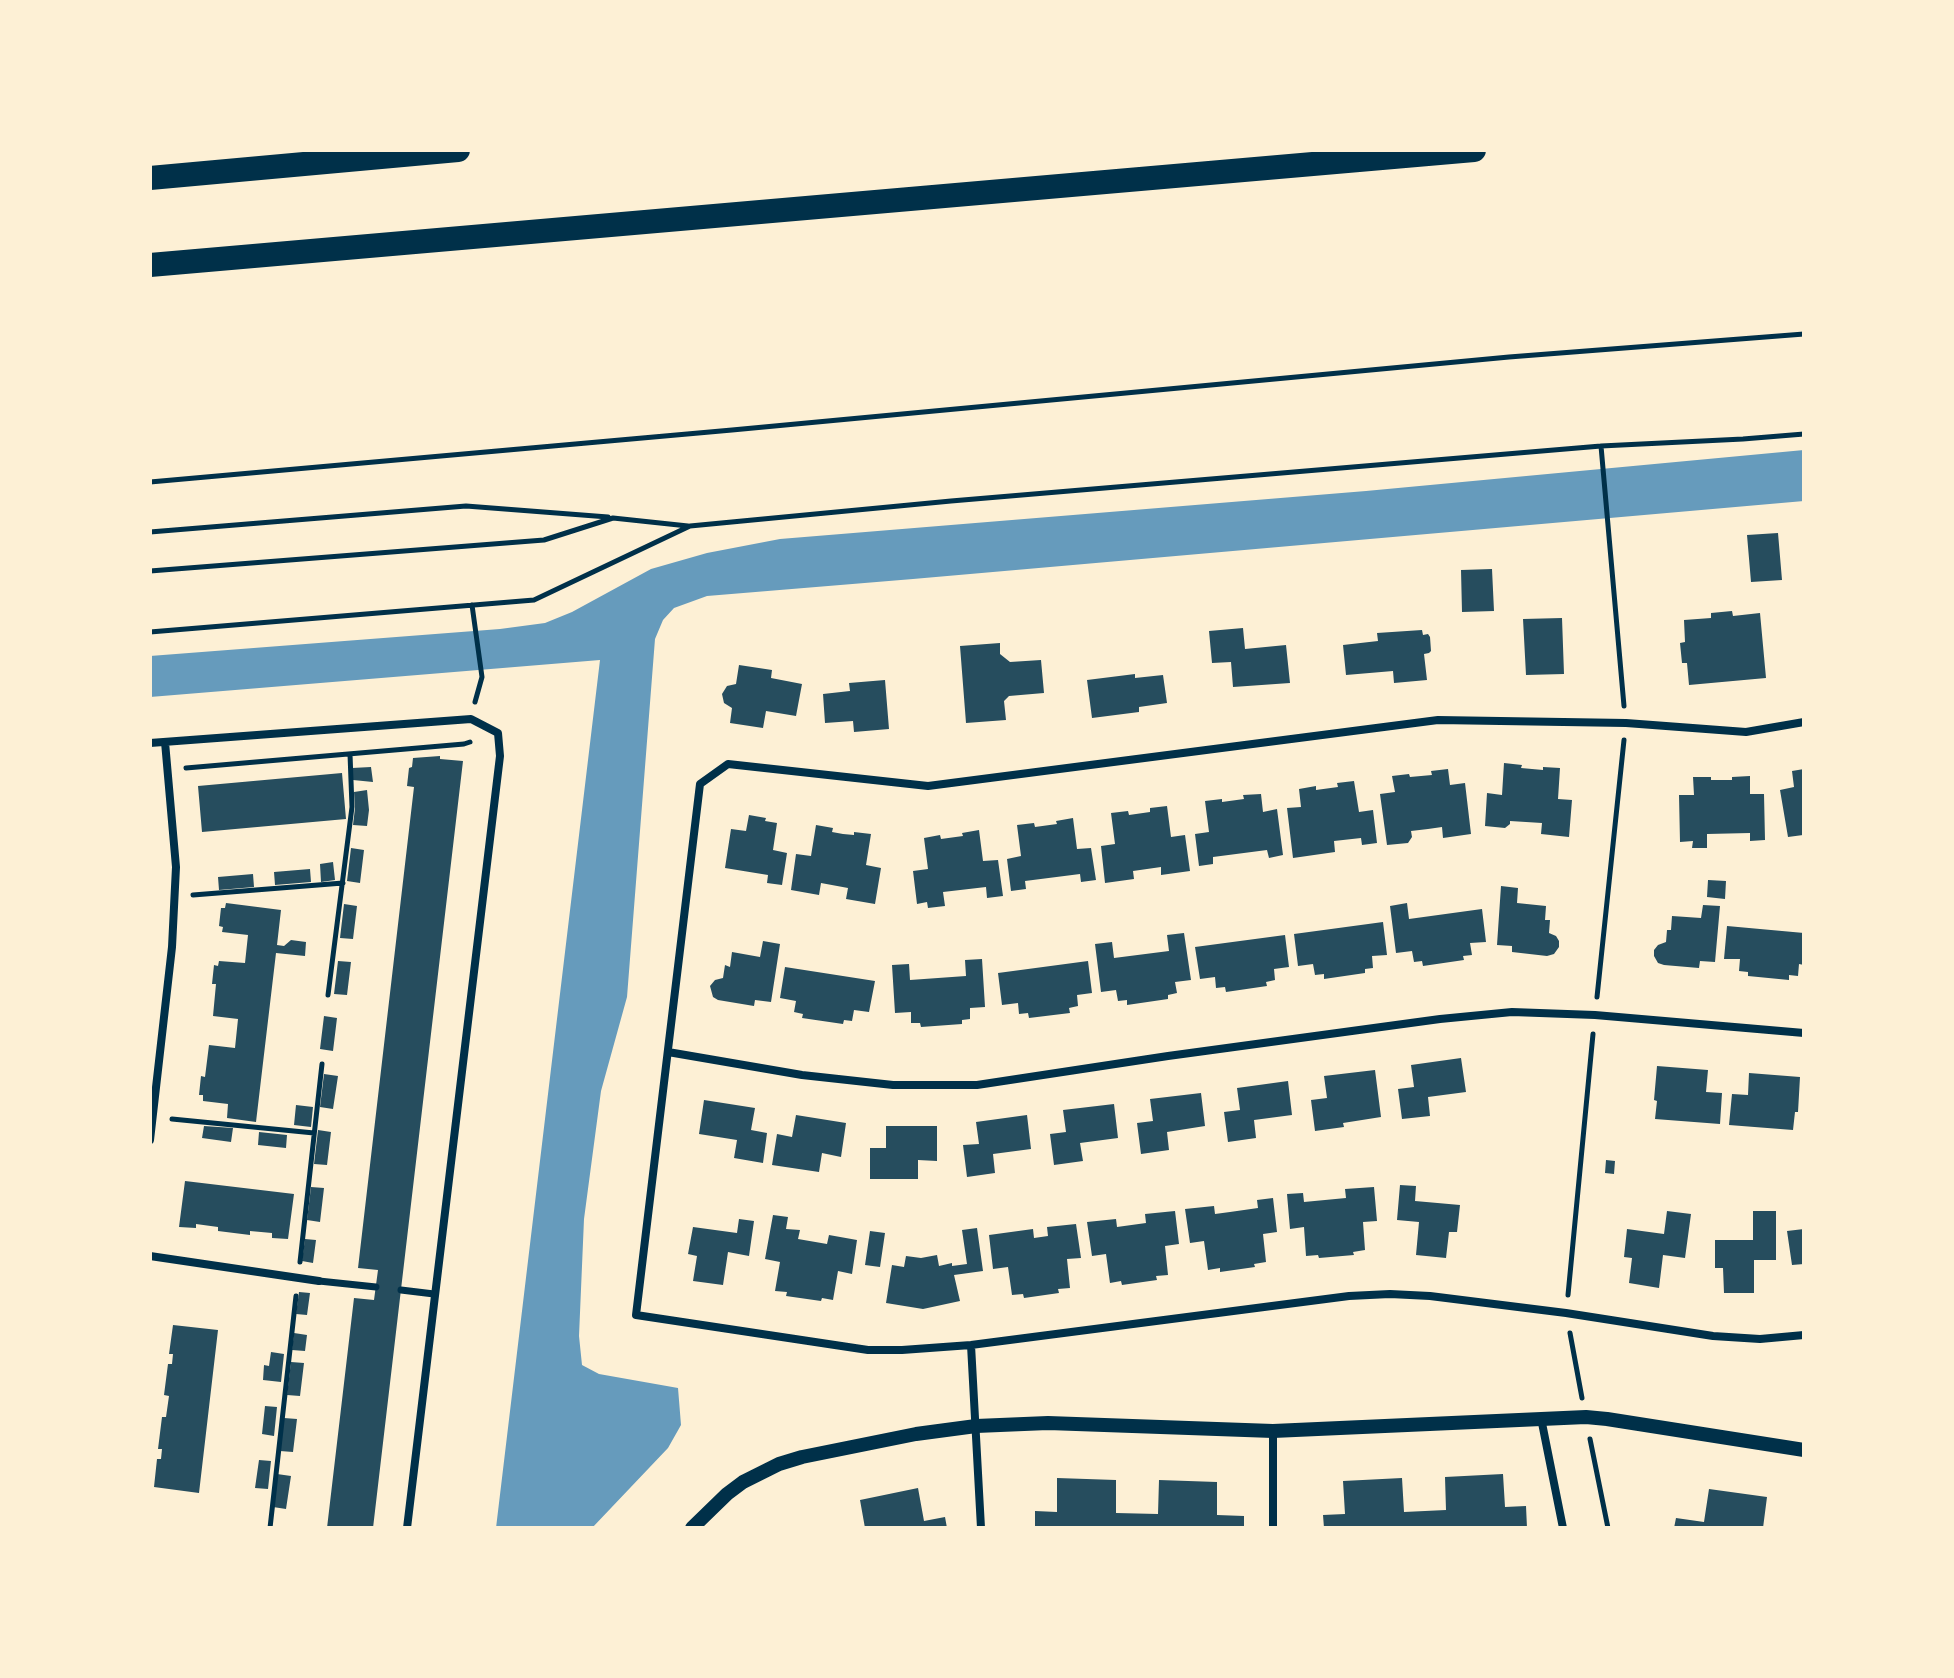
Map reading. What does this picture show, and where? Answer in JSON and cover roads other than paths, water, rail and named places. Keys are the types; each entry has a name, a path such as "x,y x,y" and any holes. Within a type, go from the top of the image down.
{"highway":[{"path":"150,178 458,150"},
{"path":"150,265 1474,150"},
{"path":"150,164 295,165"}],"street":[{"path":"150,743 471,719 498,733 500,756 407,1528"},
{"path":"1804,722 1746,732 1626,723 1438,720 928,786 728,764 700,784 636,1315 868,1350 971,1345 1349,1296 1390,1294 1566,1313 1713,1336 1760,1339 1804,1335"},
{"path":"150,1140 175,897 176,867 165,742"},
{"path":"668,1052 802,1075 893,1085 977,1085 1168,1056 1512,1012 1595,1015 1804,1033"},
{"path":"150,1256 376,1287"},
{"path":"401,1290 434,1294"},
{"path":"971,1345 981,1528"},
{"path":"692,1528 735,1488 779,1464 916,1434 976,1426 1048,1423 1273,1431 1541,1418 1607,1419 1804,1450"},
{"path":"1541,1418 1563,1528"},
{"path":"1273,1431 1273,1528"}],"water":[{"path":"1804,450 1804,501 707,596 674,608 663,620 655,639 627,997 601,1091 584,1219 579,1336 582,1365 599,1374 678,1388 681,1425 668,1448 592,1528 496,1528 600,660 150,697 150,656 545,623 572,612 651,569 707,553 780,539 1366,491"}]}
